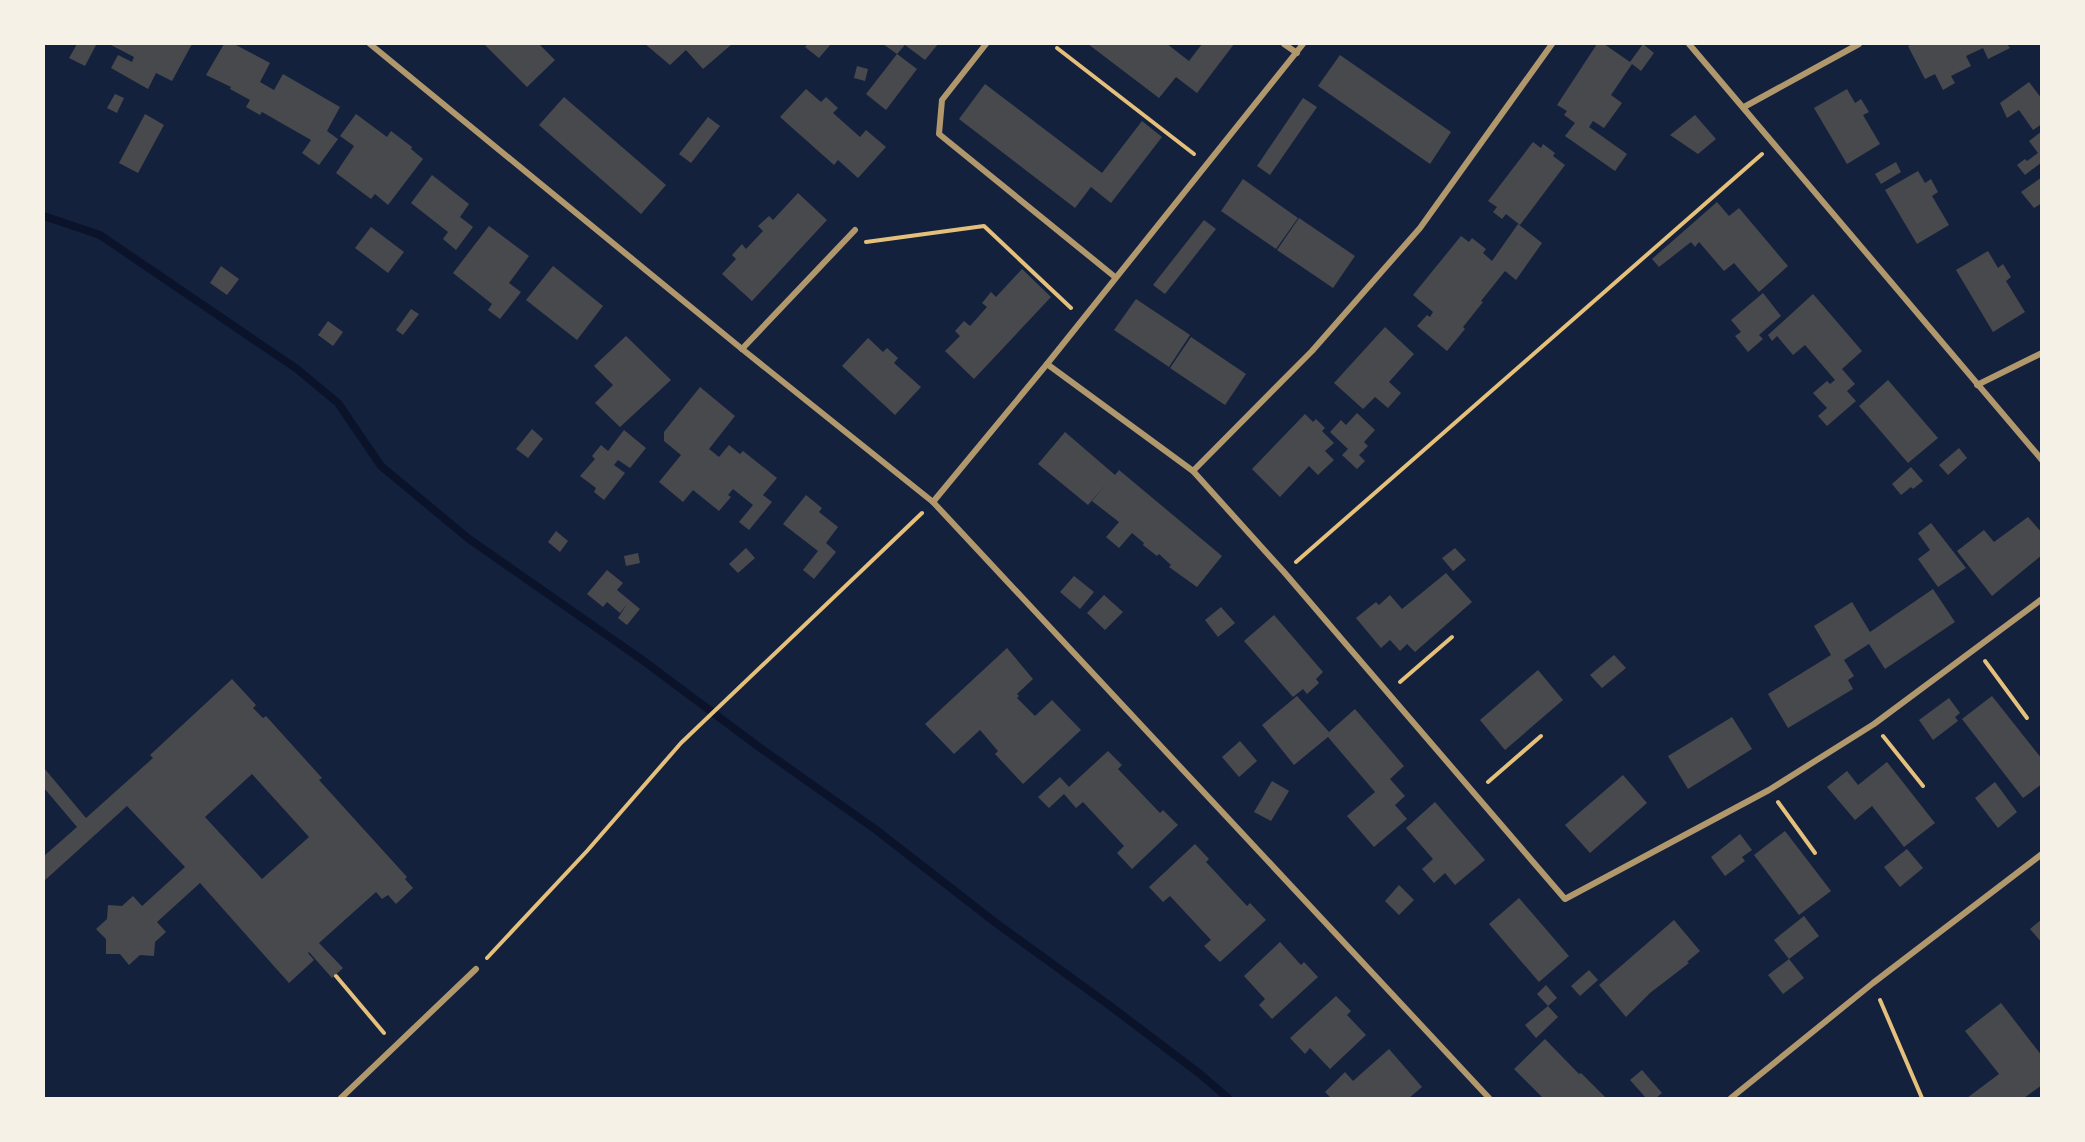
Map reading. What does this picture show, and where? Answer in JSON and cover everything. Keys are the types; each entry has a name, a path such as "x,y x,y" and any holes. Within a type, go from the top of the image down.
{"street":[{"path":"370,44 742,349 933,502 1489,1098"},
{"path":"986,44 942,100 939,134 1115,277"},
{"path":"1284,44 1297,53"},
{"path":"933,502 1047,364 1303,44"},
{"path":"1193,471 1312,351 1420,228 1552,44"},
{"path":"1689,44 2042,460"},
{"path":"1744,107 1859,44"},
{"path":"742,349 855,230"},
{"path":"1977,385 2042,353"},
{"path":"1047,364 1193,471 1284,572 1566,899 1769,790 1874,724 2042,599"},
{"path":"1731,1098 1873,982 2042,854"},
{"path":"341,1098 476,969"}],"path":[{"path":"1057,48 1207,164"},
{"path":"1284,572 1774,144"},
{"path":"840,246 984,226 1082,319"},
{"path":"476,969 587,851 681,742 729,699 933,502"},
{"path":"1388,692 1452,637"},
{"path":"1976,648 2027,718"},
{"path":"1874,724 1923,786"},
{"path":"1476,793 1542,736"},
{"path":"1769,790 1815,853"},
{"path":"336,976 396,1047"},
{"path":"1873,982 1922,1098"}],"building":[{"path":"77,44 96,45 85,66 69,58"},
{"path":"109,44 192,44 172,81 156,73 148,89 111,68 118,55 132,62 134,57"},
{"path":"224,44 234,44 270,63 260,82 274,90 283,74 340,107 327,131 338,139 319,165 302,153 311,140 262,112 260,115 246,107 250,100 230,89 231,87 206,75"},
{"path":"484,44 539,44 555,60 527,87"},
{"path":"645,44 732,44 703,69 686,50 670,65"},
{"path":"808,44 831,44 819,58 805,47"},
{"path":"883,44 938,44 925,60 905,45 897,54"},
{"path":"1088,44 1167,44 1189,61 1202,44 1234,44 1197,93 1176,77 1159,98"},
{"path":"1597,44 1604,44 1630,62 1643,44 1654,53 1641,71 1632,64 1611,95 1622,103 1604,128 1593,121 1589,127 1627,154 1615,171 1565,136 1575,123 1564,115 1567,111 1557,105"},
{"path":"1913,44 2007,44 2010,48 1988,59 1983,48 1966,56 1971,66 1951,76 1955,83 1943,90 1935,74 1925,79 1908,46"},
{"path":"897,54 917,69 886,110 866,94"},
{"path":"1340,55 1451,132 1430,164 1318,86"},
{"path":"857,66 868,69 865,81 854,78"},
{"path":"2029,82 2042,99 2042,124 2033,130 2019,110 2007,118 2000,103"},
{"path":"985,84 1102,173 1142,121 1162,137 1111,203 1091,187 1075,208 959,119"},
{"path":"806,89 821,102 826,97 838,108 833,113 860,137 866,130 886,147 858,178 838,160 834,165 780,117"},
{"path":"1847,89 1855,103 1861,99 1869,112 1863,115 1880,144 1847,164 1814,108"},
{"path":"115,94 124,98 117,113 107,108"},
{"path":"564,97 666,185 641,214 539,125"},
{"path":"1303,98 1317,107 1270,175 1257,166"},
{"path":"145,114 164,125 138,173 119,163"},
{"path":"356,114 387,137 391,131 423,159 388,205 375,194 371,199 336,173 354,146 340,136"},
{"path":"1695,115 1716,139 1698,154 1670,135"},
{"path":"708,117 720,126 691,163 679,154"},
{"path":"2042,131 2042,162 2025,175 2017,165 2038,153 2029,141"},
{"path":"1533,142 1541,148 1543,144 1565,165 1520,225 1506,214 1502,219 1493,212 1497,207 1488,201"},
{"path":"1896,162 1901,172 1881,184 1875,174"},
{"path":"1918,171 1925,183 1931,179 1938,192 1932,196 1949,225 1917,244 1885,190"},
{"path":"432,175 469,204 460,217 473,227 456,250 443,239 448,232 411,203"},
{"path":"2042,177 2042,203 2034,208 2021,192"},
{"path":"1243,179 1298,218 1276,249 1221,211"},
{"path":"798,193 827,220 752,301 722,274 736,259 732,255 742,244 746,249 763,231 758,226 769,216 773,220"},
{"path":"1717,202 1729,216 1739,208 1788,266 1759,292 1734,263 1724,271 1699,242 1695,247 1691,242 1659,267 1652,259"},
{"path":"1299,218 1355,256 1333,288 1277,250"},
{"path":"1204,220 1216,229 1165,294 1153,285"},
{"path":"1518,224 1542,243 1516,280 1505,271 1481,301 1483,302 1463,327 1465,329 1447,351 1417,326 1433,312 1413,295 1461,236 1469,242 1472,238 1486,249 1483,253 1492,261"},
{"path":"489,226 529,256 509,283 521,292 500,319 488,310 492,304 453,273"},
{"path":"371,227 404,252 388,273 355,248"},
{"path":"1988,251 1998,268 2003,264 2011,277 2006,281 2025,312 1993,332 1956,270"},
{"path":"221,266 239,279 227,295 210,283"},
{"path":"553,266 603,306 577,340 526,300"},
{"path":"1022,269 1051,297 974,379 945,351 960,336 955,331 964,321 970,326 987,307 982,303 991,292 996,297"},
{"path":"1763,293 1781,316 1759,335 1763,339 1748,352 1735,336 1741,332 1731,320"},
{"path":"1813,294 1862,351 1842,369 1855,384 1847,391 1856,401 1827,426 1818,416 1827,408 1813,393 1827,381 1830,384 1835,380 1805,345 1793,355 1777,336 1772,341 1768,335"},
{"path":"1136,299 1190,335 1169,367 1114,330"},
{"path":"411,309 419,314 403,335 396,330"},
{"path":"328,321 343,332 333,346 318,335"},
{"path":"1385,327 1414,354 1389,382 1401,393 1388,408 1375,397 1363,409 1334,383"},
{"path":"626,336 671,380 620,427 595,403 613,385 594,366"},
{"path":"1191,337 1246,374 1225,405 1170,368"},
{"path":"868,338 883,352 887,348 898,358 894,363 921,387 895,415 842,366"},
{"path":"1888,380 1938,438 1908,463 1859,406"},
{"path":"700,387 735,416 709,449 719,457 729,445 740,454 743,451 777,478 763,495 772,502 749,530 739,522 753,505 733,489 728,495 731,497 719,511 693,490 683,502 659,482 681,455 664,441 664,432"},
{"path":"1357,413 1375,430 1364,442 1368,446 1359,455 1365,461 1357,469 1342,455 1348,449 1330,432 1341,420 1346,425"},
{"path":"1305,414 1313,422 1316,419 1325,428 1322,431 1334,443 1325,451 1334,460 1318,475 1309,466 1280,497 1252,469"},
{"path":"532,429 543,439 528,458 516,449"},
{"path":"624,430 646,448 630,468 618,460 614,465 625,473 604,500 594,492 596,488 580,476 595,459 592,456 601,445 608,451"},
{"path":"1065,432 1115,475 1119,470 1222,556 1197,587 1169,567 1171,565 1159,554 1157,556 1143,545 1144,543 1132,533 1119,548 1106,537 1119,522 1092,501 1106,484 1088,505 1038,464"},
{"path":"1959,448 1967,458 1948,475 1939,465"},
{"path":"1911,467 1923,481 1901,495 1892,484"},
{"path":"806,495 822,508 819,512 838,527 826,543 836,552 814,579 803,570 818,551 783,524"},
{"path":"2028,517 2042,533 2042,555 1992,596 1957,551 1984,530 1994,542"},
{"path":"1931,523 1966,568 1938,587 1918,559 1930,550 1918,533"},
{"path":"556,531 568,541 560,552 548,542"},
{"path":"746,548 755,558 738,573 729,564"},
{"path":"1455,548 1466,560 1453,571 1442,558"},
{"path":"638,553 640,563 626,566 624,556"},
{"path":"607,570 623,583 617,590 640,609 627,625 618,618 627,604 620,613 607,602 603,607 587,594"},
{"path":"1446,573 1472,602 1415,652 1407,644 1400,651 1390,640 1381,648 1356,618 1376,602 1379,605 1390,595 1402,609"},
{"path":"1074,576 1094,592 1080,609 1060,592"},
{"path":"1933,589 1955,622 1885,669 1869,644 1844,660 1854,676 1848,680 1853,689 1788,728 1768,694 1831,655 1814,626 1852,602 1870,632"},
{"path":"1104,595 1123,612 1105,630 1087,613"},
{"path":"1221,607 1235,623 1218,637 1205,620"},
{"path":"1274,615 1323,672 1316,679 1319,683 1307,694 1303,689 1293,697 1244,641"},
{"path":"1007,648 1033,679 1017,694 1019,696 1017,698 1035,716 1052,700 1081,730 1023,784 995,754 998,751 980,730 954,754 925,724"},
{"path":"1614,655 1626,668 1602,688 1590,675"},
{"path":"1538,670 1563,700 1505,750 1480,720"},
{"path":"232,679 256,705 253,708 263,718 266,716 322,778 319,780 407,877 405,879 413,888 396,904 388,895 382,899 376,892 319,943 343,968 332,978 309,952 314,960 289,983 200,883 157,922 166,932 155,942 154,956 140,955 129,965 120,954 106,954 106,939 96,929 107,919 108,905 122,906 133,896 142,906 185,867 127,806 44,881 44,856 77,827 44,788 44,768 86,818 153,758 150,755","holes":["252,774 309,837 262,879 205,817"]},
{"path":"1297,696 1329,732 1355,709 1404,766 1390,779 1405,796 1395,805 1407,819 1374,847 1347,816 1375,792 1328,737 1294,765 1262,725"},
{"path":"1992,696 2042,759 2042,784 2023,798 1962,719"},
{"path":"1949,698 1960,713 1955,717 1958,721 1933,740 1919,720"},
{"path":"1732,717 1752,749 1688,789 1668,756"},
{"path":"1240,741 1257,761 1239,777 1222,757"},
{"path":"1108,751 1122,765 1118,769 1160,813 1163,810 1178,825 1132,869 1117,853 1124,846 1083,802 1076,808 1064,794 1049,808 1038,797 1060,777 1069,787"},
{"path":"1887,762 1935,823 1904,847 1872,806 1855,820 1827,787 1847,771 1858,785"},
{"path":"1623,775 1647,803 1590,853 1565,825"},
{"path":"1272,781 1289,791 1271,821 1254,812"},
{"path":"1995,782 2017,812 1998,828 1975,798"},
{"path":"1435,802 1485,860 1455,885 1445,873 1434,883 1422,869 1433,859 1406,828"},
{"path":"1785,831 1831,891 1799,915 1754,855"},
{"path":"1740,834 1752,850 1742,857 1745,861 1725,876 1711,857"},
{"path":"1195,844 1209,859 1206,862 1247,906 1250,903 1266,920 1220,962 1204,946 1211,940 1170,896 1163,902 1149,887"},
{"path":"1907,849 1923,868 1900,887 1884,867"},
{"path":"1399,885 1414,900 1399,915 1385,901"},
{"path":"1519,898 1569,956 1539,982 1489,924"},
{"path":"1804,916 1819,936 1789,959 1774,940"},
{"path":"2042,919 2042,943 2030,929"},
{"path":"1674,920 1700,951 1687,962 1689,963 1650,993 1626,1017 1599,985"},
{"path":"1280,942 1301,965 1304,962 1318,977 1272,1019 1259,1005 1265,999 1244,976"},
{"path":"1789,959 1804,978 1783,994 1768,975"},
{"path":"1589,970 1598,980 1580,996 1571,986"},
{"path":"1546,985 1557,998 1548,1006 1537,994"},
{"path":"1336,996 1351,1011 1347,1015 1366,1035 1330,1069 1310,1048 1305,1054 1290,1038"},
{"path":"2001,1003 2042,1056 2042,1085 2024,1098 1967,1098 1999,1074 1965,1031"},
{"path":"1548,1006 1558,1017 1536,1038 1525,1025"},
{"path":"1545,1039 1606,1098 1543,1098 1514,1069"},
{"path":"1389,1049 1422,1087 1409,1098 1331,1098 1325,1092 1345,1072 1353,1081"},
{"path":"1642,1070 1662,1093 1656,1098 1646,1098 1630,1080"}],"waterway":[{"path":"44,216 100,235 297,369 338,403 381,466 469,539 641,659 759,747 875,829 996,923 1200,1074 1228,1098"}]}
